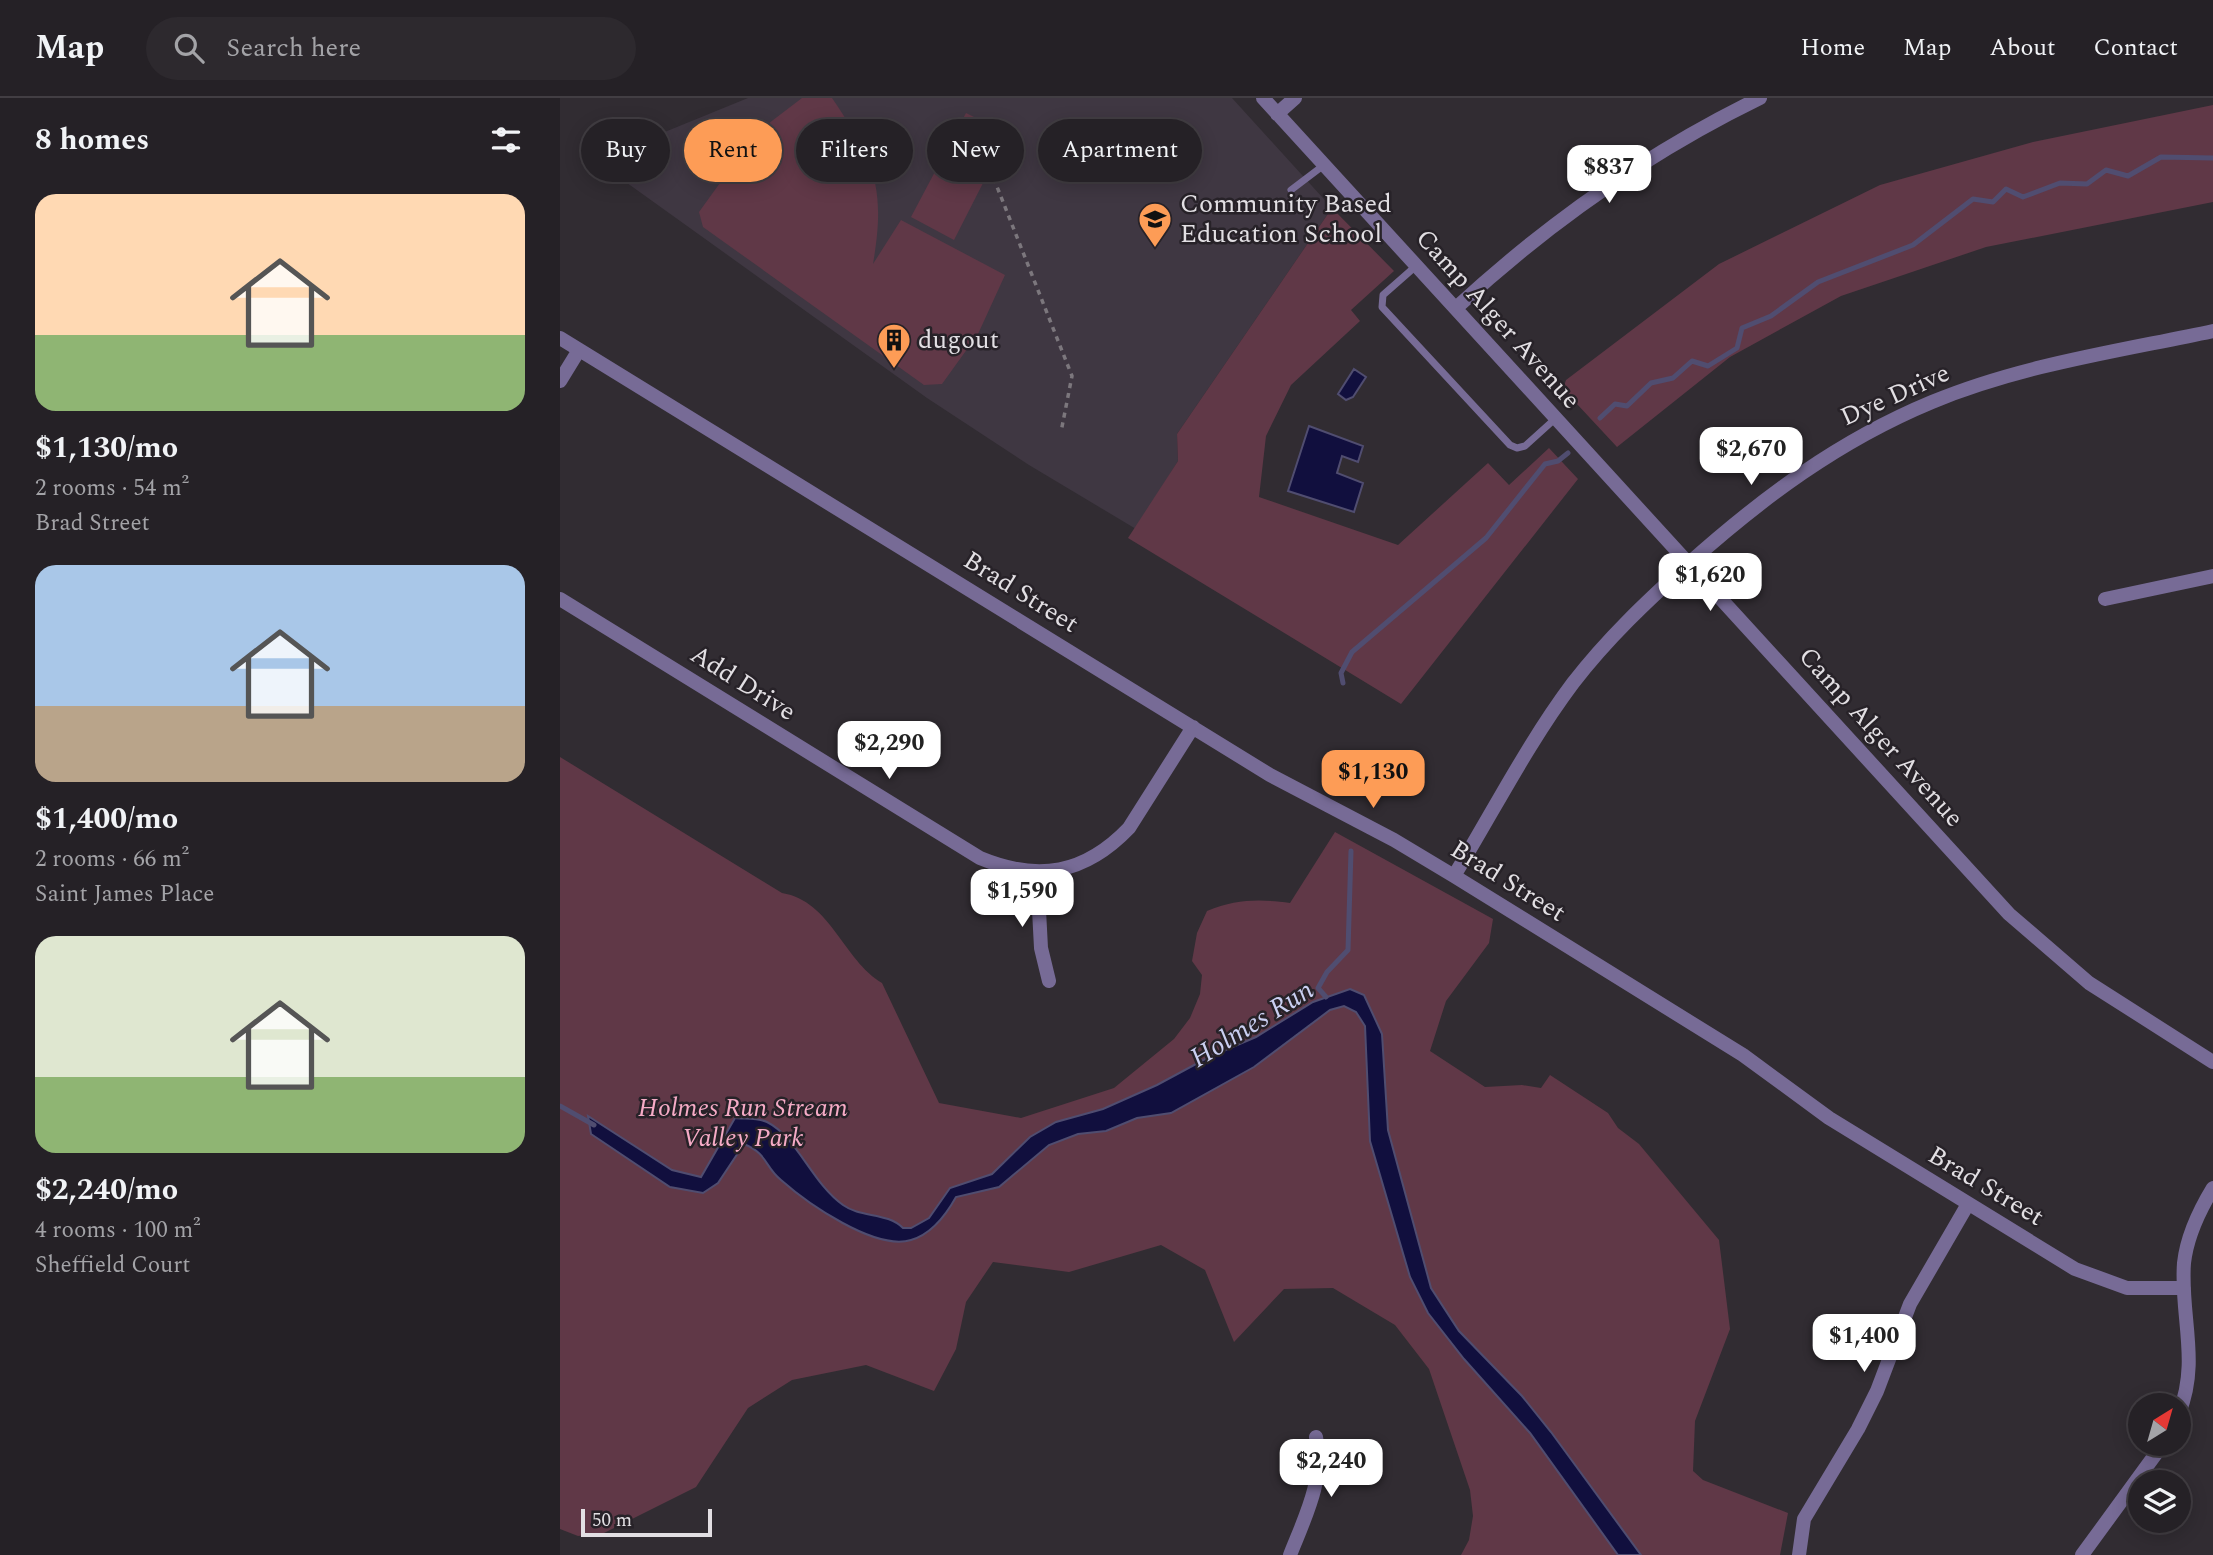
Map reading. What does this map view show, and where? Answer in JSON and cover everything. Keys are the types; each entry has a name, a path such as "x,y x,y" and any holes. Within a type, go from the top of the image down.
{"street":[{"name":"Camp Alger Avenue","path":"1263,98 2009,914 2089,983 2213,1062"},
{"path":"1277,114 1296,98"},
{"path":"1456,308 1504,263 1610,182 1666,147 1760,98"},
{"name":"Dye Drive","path":"1454,876 1545,724 1574,682 1615,633 1735,522 1827,454 1933,401 2040,367 2213,331"},
{"name":"Brad Street","path":"560,338 1309,798 1394,840 1454,876 1744,1055 1829,1118 2075,1269 2104,1281 2152,1290 2183,1288"},
{"path":"560,381 579,350"},
{"path":"2105,599 2213,576"},
{"name":"Add Drive","path":"560,600 980,858 1003,868 1037,872 1080,864 1118,839 1129,828 1193,727"},
{"path":"1037,872 1039,925 1049,981"},
{"path":"2184,1393 2190,1372 2191,1346 2183,1288 2190,1235 2213,1188"},
{"path":"1799,1555 1804,1519 1858,1429 1877,1391 1910,1304 1968,1204"},
{"path":"1290,1555 1315,1491 1319,1468 1316,1437"},
{"path":"2082,1555 2154,1456"}],"lane":[{"path":"1291,190 1324,165"},
{"path":"1416,265 1383,295 1382,307 1510,445 1517,448 1525,446 1556,418"}],"path":[{"path":"995,182 1072,376 1061,432"}],"shaded area":[{"path":"748,98 1232,98 1332,208 1177,434 1178,461 1136,529 1029,465 927,398 626,182 670,182 670,130 684,124 684,182 782,182 782,119 697,119"},
{"path":"1354,369 1366,377 1353,397 1346,400 1338,394"},
{"path":"1309,426 1363,446 1358,462 1342,456 1337,473 1363,483 1354,512 1288,491"},
{"path":"1350,989 1364,995 1382,1034 1388,1130 1431,1288 1459,1331 1522,1396 1551,1432 1641,1555 1618,1555 1530,1433 1464,1359 1428,1313 1410,1277 1370,1141 1365,1026 1356,1012 1344,1006 1330,1010 1254,1067 1171,1113 1137,1118 1106,1131 1078,1134 1049,1145 999,1187 956,1197 938,1223 911,1240 896,1242 879,1239 842,1223 793,1190 776,1175 758,1152 744,1144 718,1183 703,1193 670,1187 591,1134 588,1116 672,1170 701,1177 735,1118 764,1121 787,1138 822,1185 843,1205 858,1212 889,1219 903,1228 911,1228 929,1218 950,1188 992,1174 1030,1137 1056,1122 1103,1109 1157,1085 1209,1057 1256,1037 1313,1002"}],"green space":[{"path":"802,98 832,98 846,119 796,119 796,182 875,182 878,215 873,264 901,220 1005,275 978,334 942,384 924,385 703,227 699,212 721,182 782,182 782,119 774,119"},
{"path":"2213,105 2213,202 1986,247 1841,296 1730,357 1617,447 1563,389 1566,380 1719,264 1880,185 2033,142"},
{"path":"966,113 978,119 963,119"},
{"path":"930,182 984,182 954,240 911,217"},
{"path":"1332,208 1394,271 1351,310 1360,321 1291,385 1266,436 1259,497 1398,545 1488,463 1509,485 1549,448 1578,479 1401,704 1128,538 1178,461 1177,434"},
{"name":"Holmes Run Stream Valley Park","path":"560,757 782,893 799,898 813,907 857,960 882,983 939,1103 1021,1118 1114,1088 1174,1039 1190,1018 1200,994 1202,975 1192,961 1197,933 1207,911 1248,901 1290,903 1335,832 1493,919 1489,943 1446,1001 1430,1051 1485,1087 1522,1085 1541,1088 1550,1075 1608,1113 1618,1128 1639,1144 1719,1240 1730,1329 1695,1421 1693,1471 1703,1480 1788,1513 1780,1555 1461,1555 1469,1540 1473,1516 1470,1490 1429,1369 1395,1325 1333,1288 1284,1289 1234,1342 1205,1270 1161,1245 1069,1272 993,1262 966,1302 956,1349 934,1391 866,1365 792,1380 748,1408 696,1487 604,1533 578,1536 560,1529"}],"waterway":[{"path":"1600,418 1615,404 1627,406 1651,383 1673,378 1692,361 1708,366 1737,348 1742,328 1771,316 1818,282 1913,245 1973,199 1993,202 2006,189 2023,197 2060,183 2087,184 2106,170 2128,176 2161,157 2213,158"},
{"path":"1343,683 1341,673 1352,652 1486,538 1545,464 1558,461 1568,453"},
{"path":"1326,997 1318,988 1327,972 1348,950 1351,851"},
{"name":"Holmes Run","path":"560,1106 594,1125"}],"place":[{"name":"Community Based Education School","path":"1155,249"},
{"name":"dugout","path":"894,370"}]}
